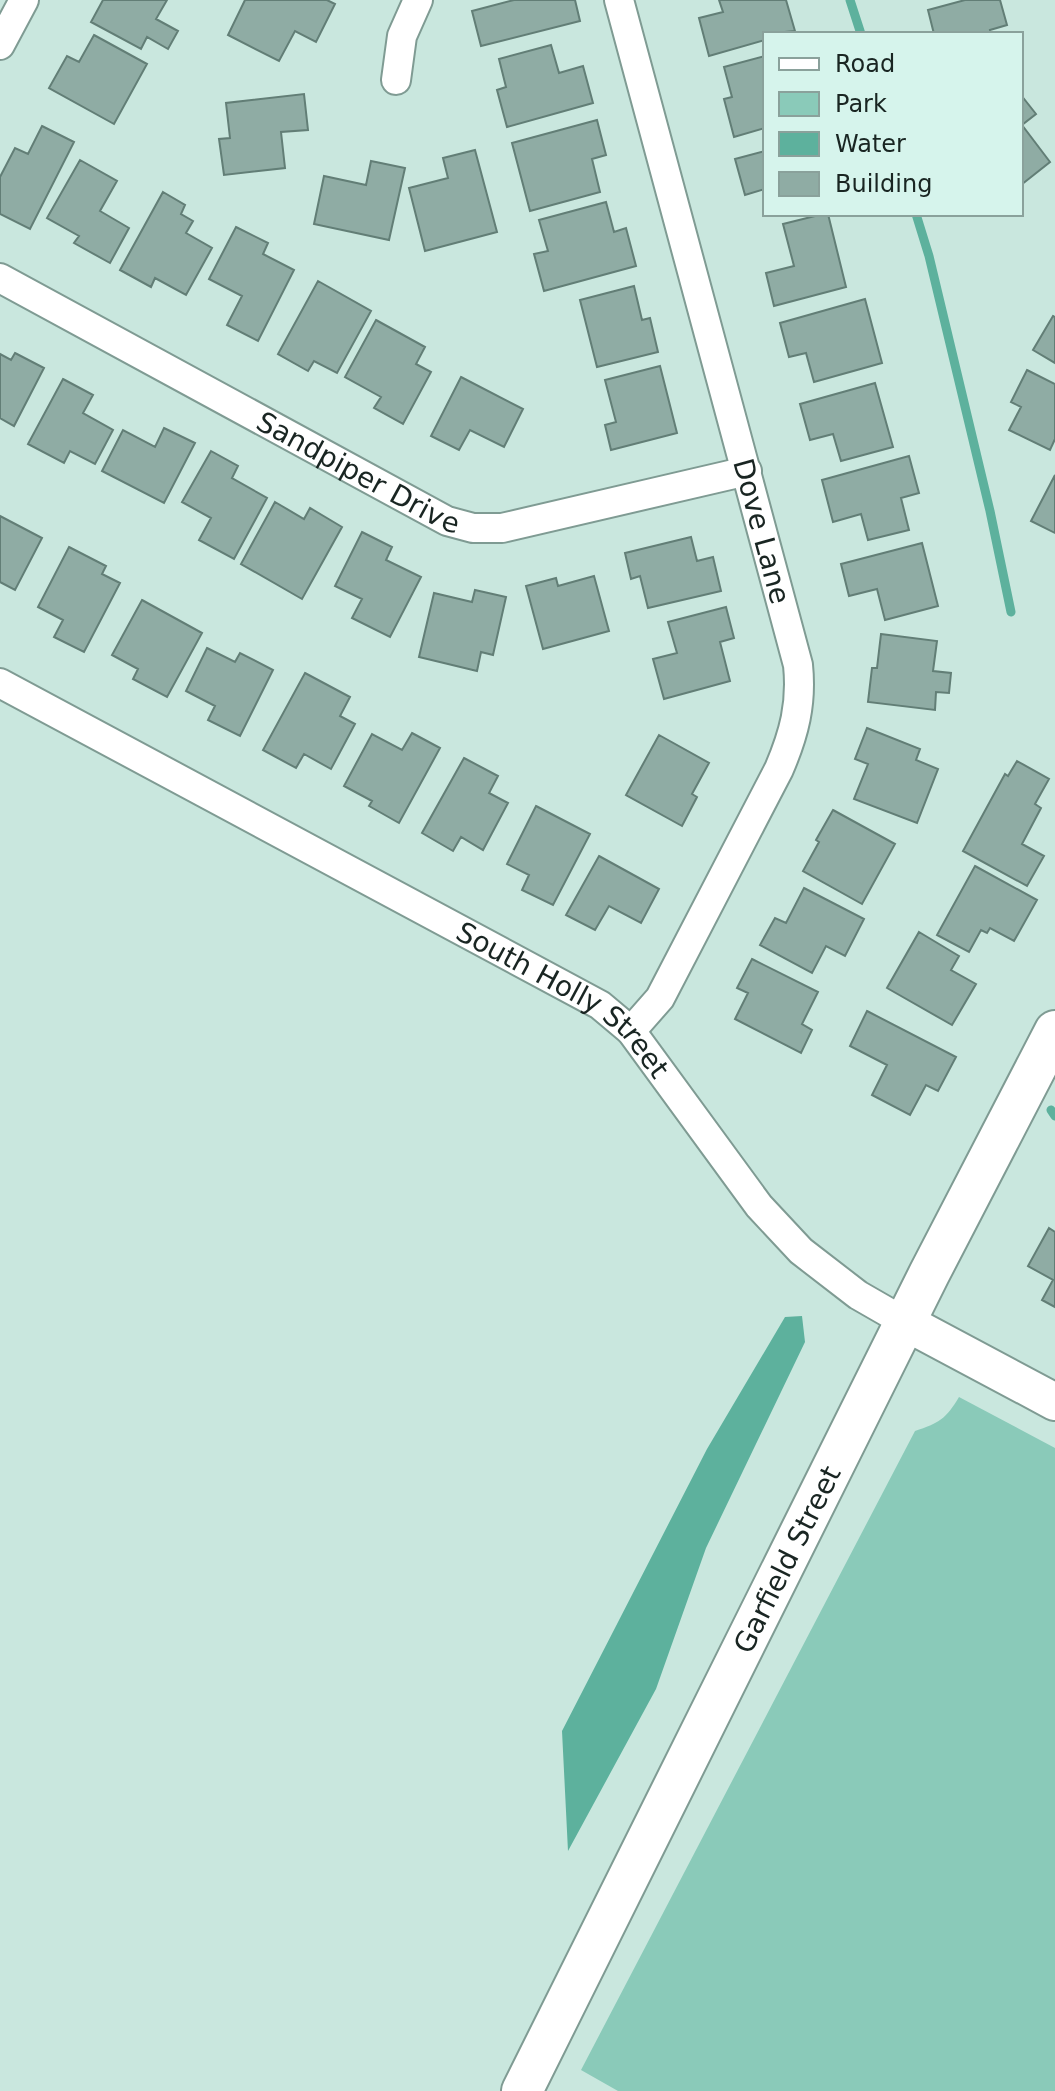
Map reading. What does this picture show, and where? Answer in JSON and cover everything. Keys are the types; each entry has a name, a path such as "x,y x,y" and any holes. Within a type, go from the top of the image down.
{"main road":[{"name":"Garfield Street","path":"522,2091 905,1322 1055,1031"}],"street":[{"path":"0,45 24,0"},
{"path":"396,80 402,36 418,0"},
{"name":"Dove Lane","path":"619,0 747,471 798,665 801,690 793,736 779,769 660,998 631,1031"},
{"name":"Sandpiper Drive","path":"0,278 447,521 473,528 502,528 747,471"},
{"name":"South Holly Street","path":"0,683 600,1005 631,1031 759,1206 801,1251 858,1295 1055,1402"}],"green space":[{"path":"959,1397 1055,1448 1055,2091 618,2091 581,2070 915,1431 941,1419"}],"water":[{"path":"802,1316 805,1342 706,1548 656,1689 568,1851 562,1731 707,1449 785,1317"}],"building":[{"path":"103,0 167,0 156,19 178,31 168,49 147,37 141,49 91,22"},
{"path":"245,0 327,0 335,4 316,42 295,31 279,61 228,35"},
{"path":"514,0 575,0 580,21 481,46 472,11"},
{"path":"719,0 786,0 795,31 763,32 763,41 709,56 699,18 723,12"},
{"path":"965,0 1000,0 1007,25 990,32 934,32 928,10"},
{"path":"94,35 147,64 114,124 49,88 67,56 79,62"},
{"path":"551,45 559,73 583,66 593,103 507,127 497,90 506,87 499,59"},
{"path":"763,57 763,129 734,137 724,99 732,97 724,67"},
{"path":"304,94 308,130 281,132 285,168 224,175 219,139 230,138 226,103"},
{"path":"1023,98 1036,114 1023,124"},
{"path":"597,120 606,155 592,159 600,192 530,211 512,143"},
{"path":"42,126 74,142 30,229 0,214 0,177 15,148 28,154"},
{"path":"1023,126 1050,162 1023,183"},
{"path":"475,150 497,232 425,251 409,188 448,178 443,158"},
{"path":"763,152 763,190 745,195 735,159"},
{"path":"80,160 117,181 100,211 129,228 110,263 74,243 79,236 47,218"},
{"path":"371,161 405,168 389,240 314,224 324,176 366,185"},
{"path":"163,192 185,205 181,214 193,221 186,233 212,248 186,295 155,278 151,287 120,270"},
{"path":"606,202 614,232 626,228 636,266 544,291 534,254 548,251 539,220"},
{"path":"828,216 846,287 774,306 766,273 794,266 783,224"},
{"path":"236,227 268,243 263,254 294,270 258,341 227,325 242,296 209,279"},
{"path":"318,281 371,311 337,373 314,361 308,371 278,354"},
{"path":"634,286 642,320 650,318 658,352 597,367 580,300"},
{"path":"865,299 882,363 814,382 806,353 789,357 780,323"},
{"path":"1055,317 1055,363 1033,350"},
{"path":"376,320 425,347 416,364 431,372 403,424 374,408 381,397 345,377"},
{"path":"15,353 44,368 14,426 0,418 0,354 11,360"},
{"path":"660,366 677,433 611,450 605,425 616,422 605,380"},
{"path":"1027,370 1055,384 1055,439 1050,450 1009,430 1021,407 1011,402"},
{"path":"461,377 523,409 504,447 470,430 459,450 431,436"},
{"path":"63,379 93,395 83,413 113,430 95,464 70,451 64,463 28,444"},
{"path":"875,383 893,447 841,461 833,434 810,440 800,404"},
{"path":"164,428 195,443 164,503 102,471 123,430 155,447"},
{"path":"211,451 238,466 232,478 267,498 234,559 199,540 211,518 182,502"},
{"path":"909,456 919,493 901,498 909,530 868,540 861,514 833,522 822,480"},
{"path":"1055,475 1055,533 1031,521"},
{"path":"275,502 304,519 310,508 342,527 302,599 241,564"},
{"path":"0,516 42,538 15,590 0,582"},
{"path":"362,532 392,547 386,560 421,577 390,637 352,618 362,599 335,586"},
{"path":"691,537 697,561 713,557 721,591 648,608 640,576 631,579 625,553"},
{"path":"922,543 938,606 885,620 877,589 849,596 841,564"},
{"path":"69,547 106,566 102,574 120,583 84,652 54,637 63,620 38,607"},
{"path":"594,576 609,631 543,649 526,586 556,578 558,586"},
{"path":"475,590 506,597 493,655 481,652 477,671 419,657 434,593 472,602"},
{"path":"142,600 202,633 167,697 133,679 138,669 112,655"},
{"path":"726,607 734,638 720,642 730,681 664,699 653,659 677,653 668,622"},
{"path":"881,634 937,641 933,671 951,673 949,693 936,692 935,710 868,702 872,668 877,668"},
{"path":"207,648 235,662 240,653 273,670 240,736 208,720 215,706 186,691"},
{"path":"305,673 350,697 340,716 355,724 331,769 304,754 296,768 263,750"},
{"path":"867,728 920,749 916,760 938,769 917,823 854,799 868,764 855,759"},
{"path":"412,733 440,748 399,823 369,806 372,801 344,786 372,734 402,750"},
{"path":"659,735 709,763 692,794 697,797 682,826 626,795"},
{"path":"464,758 498,776 489,793 508,803 483,850 461,837 453,851 422,833"},
{"path":"1017,761 1049,779 1035,804 1041,808 1022,844 1044,856 1027,886 963,851 1005,774 1008,776"},
{"path":"536,806 590,834 553,905 522,890 529,875 507,864"},
{"path":"833,810 895,844 862,904 803,871"},
{"path":"599,856 659,889 641,923 609,906 595,930 566,915"},
{"path":"975,866 1037,900 1014,941 990,928 987,933 981,930 969,952 937,935"},
{"path":"804,888 864,919 845,956 826,946 812,973 760,945 775,918 786,923"},
{"path":"919,932 959,956 951,970 976,984 952,1025 887,988"},
{"path":"752,959 818,992 802,1024 812,1030 801,1053 735,1019 748,993 737,988"},
{"path":"867,1011 956,1057 938,1091 926,1085 910,1115 872,1095 887,1065 850,1046"},
{"path":"1049,1228 1055,1232 1055,1307 1042,1300 1053,1280 1028,1266"}],"waterway":[{"path":"850,0 860,32"},
{"path":"917,216 990,511 1011,612"},
{"path":"1051,1110 1055,1116"}]}
